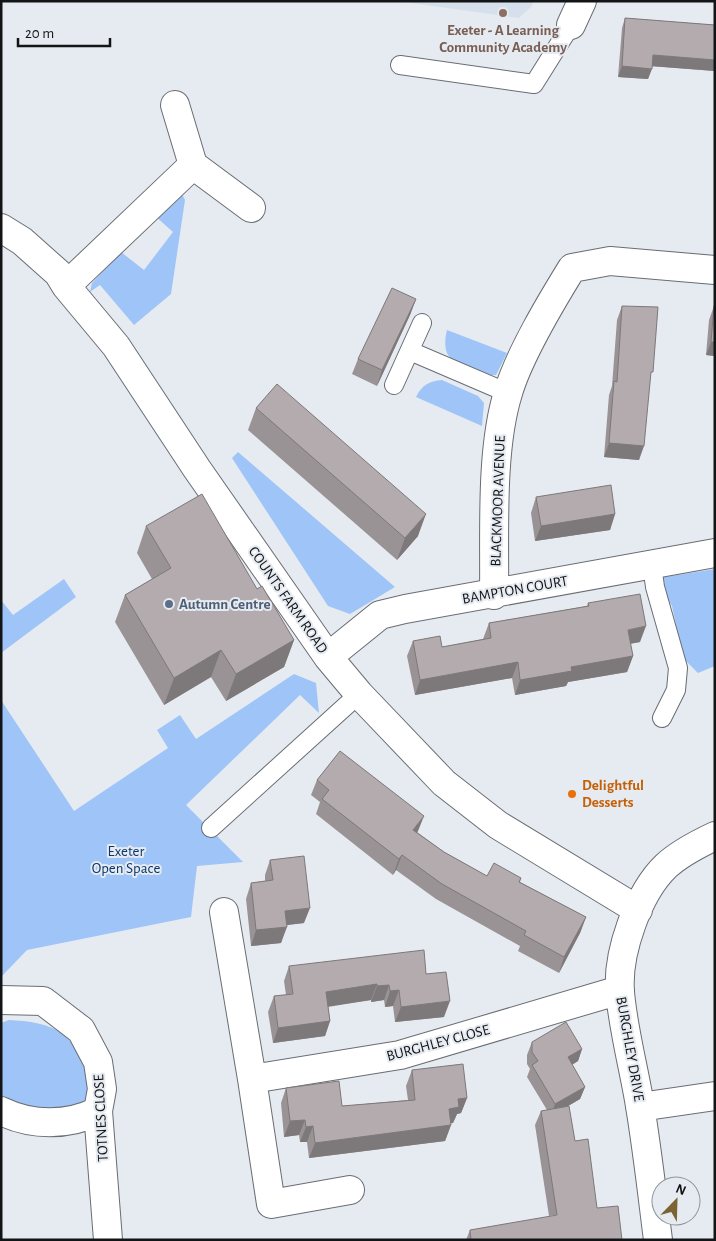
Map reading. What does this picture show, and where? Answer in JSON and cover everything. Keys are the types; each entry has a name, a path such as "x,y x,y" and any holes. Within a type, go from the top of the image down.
{"street":[{"path":"175,105 193,165 251,208"},
{"path":"66,286 193,165"},
{"name":"COUNTS FARM ROAD","path":"1,228 22,241 58,273 66,286 116,346 197,469 328,657 358,694 444,783 498,825 638,910"},
{"name":"BLACKMOOR AVENUE","path":"494,595 498,440 508,393 551,304 572,268 610,261 715,270"},
{"name":"BAMPTON COURT","path":"328,657 380,615 715,553"},
{"name":"BURGHLEY DRIVE","path":"658,1240 640,1107 620,990 626,941 638,910 666,866 690,848 715,836"},
{"path":"224,912 271,1204 350,1190"},
{"name":"BURGHLEY CLOSE","path":"252,1079 400,1055 620,990"},
{"name":"TOTNES CLOSE","path":"1,1000 43,1000 81,1030 98,1062 102,1089 98,1111 108,1240"},
{"path":"640,1107 715,1096"},
{"path":"1,1111 34,1123 81,1119 98,1111"}],"lane":[{"path":"400,65 534,84 576,13"},
{"path":"394,385 422,324"},
{"path":"410,351 508,393"},
{"path":"652,565 655,587 678,668 676,690 662,718"},
{"path":"211,828 358,694"}],"shaded area":[{"name":"Exeter - A Learning Community Academy","path":"396,1 534,1 531,7 519,18"}],"green space":[{"path":"182,194 185,200 171,294 134,325 100,285 90,292 92,283 121,252 144,270 173,232 154,215"},
{"path":"447,330 507,353 496,375 470,370 452,359 446,349"},
{"path":"442,380 478,396 484,403 482,426 416,397 426,384"},
{"path":"238,452 395,587 350,614 328,606 232,458"},
{"path":"715,569 715,666 698,673 683,658 672,606 657,583 659,578"},
{"path":"64,579 76,597 1,653 1,600 13,615"},
{"name":"Exeter Open Space","path":"294,674 316,683 319,713 300,695 186,805 243,862 197,866 191,917 27,950 1,977 1,700 74,811 168,748 157,730 180,715 196,739"},
{"path":"9,1020 45,1025 64,1035 72,1043 85,1065 88,1077 89,1089 87,1099 80,1108 69,1114 64,1114 1,1101 1,1023"}],"building":[{"path":"625,18 715,25 715,60 653,55 652,69 622,66"},
{"path":"392,288 416,299 382,370 358,359"},
{"path":"622,306 658,307 653,372 651,372 644,446 609,443 614,381 617,382"},
{"path":"714,306 715,342 711,342"},
{"path":"277,384 426,514 405,538 256,408"},
{"path":"611,485 615,514 541,526 536,497"},
{"path":"202,494 257,589 262,586 294,640 236,674 221,650 174,678 125,595 171,568 146,526"},
{"path":"640,594 646,626 628,630 633,656 571,667 572,671 520,680 518,662 420,680 413,641 440,636 442,647 491,638 489,623 589,606 588,603"},
{"path":"340,751 424,816 413,830 444,852 487,876 494,863 521,878 519,882 586,917 564,957 524,935 526,931 442,884 402,855 399,859 322,799 329,790 317,780"},
{"path":"304,856 310,908 285,911 287,927 256,930 251,883 273,880 270,860"},
{"path":"424,950 426,974 446,972 450,1001 401,1007 399,990 390,991 389,985 377,986 377,984 326,992 330,1021 278,1028 274,996 293,994 289,966"},
{"path":"566,1022 582,1049 568,1057 585,1087 555,1104 532,1065 538,1061 532,1052 532,1042"},
{"path":"463,1064 467,1098 458,1099 459,1107 449,1109 451,1125 315,1143 313,1126 306,1127 305,1120 290,1121 286,1088 339,1081 342,1106 415,1100 412,1070"},
{"path":"569,1106 575,1141 588,1139 597,1208 618,1206 622,1240 471,1240 470,1230 557,1215 541,1111"}],"place":[{"name":"Exeter - A Learning Community Academy","path":"503,13"},
{"name":"Autumn Centre","path":"169,604"},
{"name":"Delightful Desserts","path":"572,794"}]}
